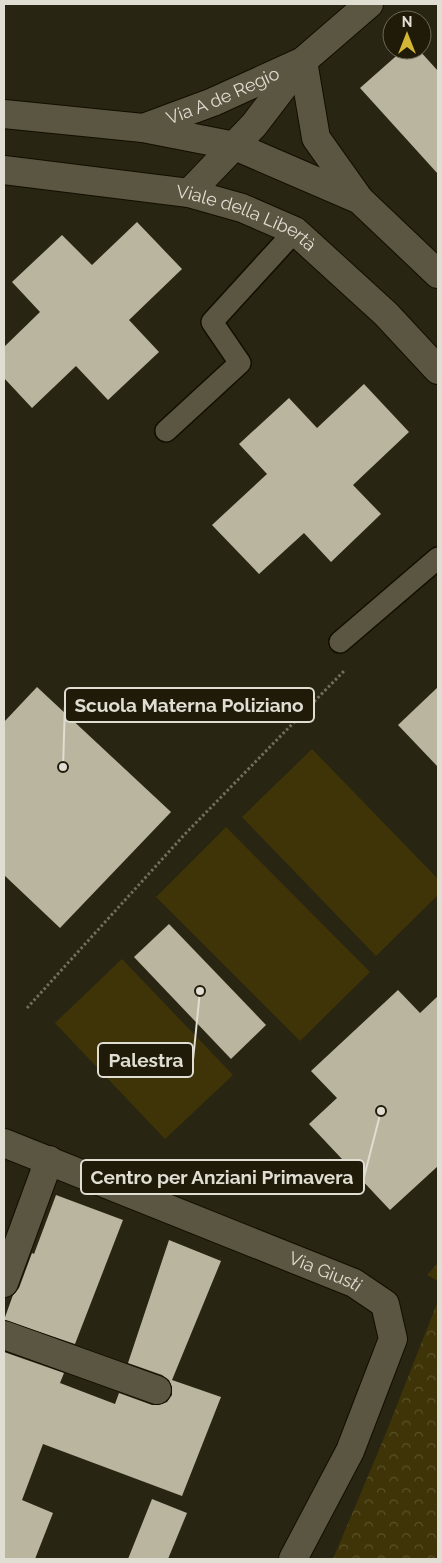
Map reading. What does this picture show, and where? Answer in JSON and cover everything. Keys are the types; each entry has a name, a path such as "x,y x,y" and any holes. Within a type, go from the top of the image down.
{"street":[{"name":"Via A de Regio","path":"189,193 254,125 303,62 369,4"},
{"name":"Via A de Regio","path":"143,128 213,102 303,62"},
{"name":"Via A de Regio","path":"303,62 316,138 360,200"},
{"path":"4,114 143,128 235,146 360,200 438,274"},
{"name":"Viale della Libertà","path":"4,170 189,193 242,208 295,232 386,314 438,370"},
{"name":"Via Giusti","path":"4,1143 354,1282 385,1304 393,1339 350,1451 294,1559"},
{"path":"4,1283 48,1160"},
{"path":"4,1335 157,1390"}],"lane":[{"path":"166,431 240,363 212,322 295,232"},
{"path":"340,642 438,558"}],"path":[{"path":"27,1008 185,834 351,664 340,642"}],"green space":[{"path":"312,749 438,879 438,895 376,956 242,817"},
{"path":"226,827 370,972 300,1041 156,897"},
{"path":"122,959 233,1075 165,1139 55,1023"},
{"path":"438,1263 438,1281 427,1275"},
{"path":"438,1301 438,1559 333,1559 384,1438"}],"building":[{"path":"392,60 428,60 438,71 438,174 360,88"},
{"path":"137,222 182,269 129,320 159,352 108,400 76,366 32,408 4,378 4,347 40,312 12,282 62,235 92,265"},
{"path":"364,384 409,432 353,485 381,514 331,562 304,533 259,574 212,525 267,474 239,444 289,398 317,428"},
{"path":"37,687 171,812 60,928 4,875 4,722"},
{"path":"438,687 438,767 398,725"},
{"path":"169,924 266,1025 231,1059 134,957"},
{"path":"398,990 420,1013 438,996 438,1166 390,1210 309,1124 337,1098 311,1071"},
{"path":"56,1195 123,1220 75,1344 4,1320 13,1295 19,1288 32,1253 34,1254"},
{"path":"169,1240 221,1261 172,1380 221,1397 182,1496 43,1444 22,1500 53,1513 35,1559 4,1559 4,1352 64,1373 60,1383 115,1404 119,1393 152,1405 167,1402 172,1395 172,1387 169,1380 162,1375 128,1363"},
{"path":"152,1499 187,1513 168,1559 128,1559"}],"place":[{"name":"Scuola Materna Poliziano","path":"63,767"},
{"name":"Palestra","path":"200,991"},
{"name":"Centro per Anziani Primavera","path":"381,1111"}]}
